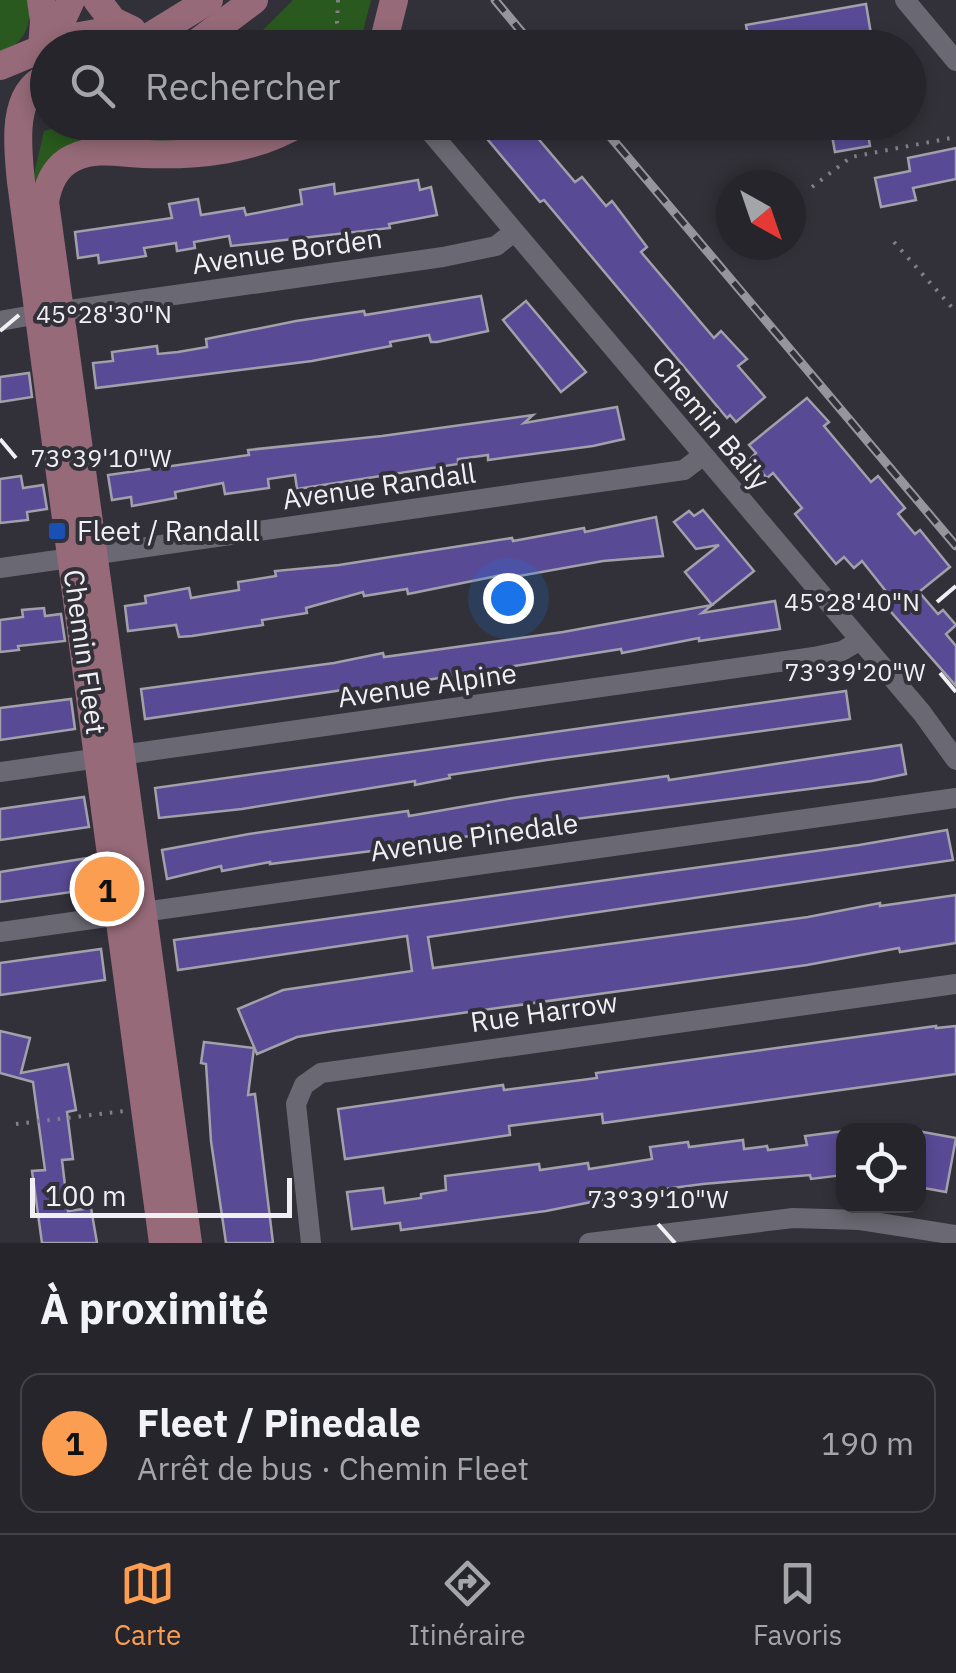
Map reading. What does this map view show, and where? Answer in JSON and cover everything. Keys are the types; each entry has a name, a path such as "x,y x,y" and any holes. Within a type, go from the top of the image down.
{"main road":[{"path":"41,0 43,30"},
{"path":"55,30 71,0"},
{"path":"97,0 121,30"},
{"path":"164,30 209,0"},
{"path":"214,30 254,0"},
{"path":"243,30 274,0"},
{"path":"386,30 394,0"},
{"path":"0,66 30,53"},
{"path":"0,82 23,76 30,92"},
{"name":"Chemin Fleet","path":"30,108 20,164 51,313 141,995"},
{"name":"Chemin Fleet","path":"51,313 47,220 48,189 53,176 69,160 104,151 123,140"},
{"path":"104,151 202,152 270,140"},
{"path":"141,995 164,1243"},
{"path":"141,995 188,1243"}],"street":[{"path":"905,0 956,61"},
{"name":"Chemin Baily","path":"437,140 922,713 956,760"},
{"name":"Avenue Borden","path":"0,321 443,257 496,246 514,232"},
{"name":"Avenue Randall","path":"0,568 684,470 702,456"},
{"name":"Avenue Alpine","path":"0,772 814,657 859,641"},
{"name":"Avenue Pinedale","path":"0,932 956,798"},
{"name":"Rue Harrow","path":"311,1243 296,1104 304,1085 320,1073 956,984"},
{"path":"590,1243 734,1233 824,1218 889,1223 956,1236"}],"path":[{"path":"338,0 339,30"},
{"path":"812,187 851,157 956,137"},
{"path":"894,242 956,312"},
{"path":"949,304 956,302"},
{"path":"16,1124 132,1110"}],"green space":[{"path":"0,0 27,0 29,18 25,33 0,55"},
{"path":"293,0 371,0 363,30 263,30"},
{"path":"42,140 116,140 39,190 32,183"},
{"path":"147,140 197,140 142,144"}],"building":[{"path":"866,4 870,30 747,30 746,25"},
{"path":"488,140 539,140 575,182 582,177 606,206 612,201 647,247 641,252 714,338 721,331 747,359 738,366 765,397 736,422 730,415 727,418 544,200 540,202"},
{"path":"833,140 869,140 870,146 835,152"},
{"path":"956,148 956,179 913,188 916,200 881,207 875,178 910,171 908,158"},
{"path":"418,180 420,190 431,187 437,215 389,224 390,228 231,246 229,236 194,242 195,248 177,251 176,243 144,248 146,256 99,263 98,255 78,258 75,232 172,218 169,204 198,199 201,215 244,208 246,215 302,204 300,190 334,184 335,194"},
{"path":"481,296 488,331 437,342 431,342 429,335 312,361 96,388 93,363 113,361 112,352 157,346 158,354 178,352 207,347 206,339 296,321 364,311 365,315"},
{"path":"526,301 586,372 561,392 503,320"},
{"path":"29,373 32,397 0,402 0,377"},
{"path":"807,398 829,422 824,426 871,482 878,476 905,508 898,514 915,534 920,530 950,567 919,592 938,614 943,610 956,625 946,634 956,646 956,686 877,596 885,590 862,561 854,568 844,557 836,564 795,514 802,508 773,473 767,478 750,459 756,453 749,445"},
{"path":"617,407 624,439 488,460 488,455 458,459 458,464 297,489 295,475 268,479 269,488 225,494 223,483 175,492 176,498 132,506 131,497 112,500 108,475 249,455 248,450 533,415 524,423"},
{"path":"21,476 23,488 43,485 47,509 27,512 28,520 0,523 0,479"},
{"path":"703,510 754,571 712,605 685,572 719,545 696,549 674,522 689,511 694,516"},
{"path":"656,517 663,556 603,561 503,579 502,575 408,594 407,589 364,596 363,592 306,608 307,613 262,620 263,625 192,636 179,637 176,625 128,631 125,606 146,603 145,596 189,588 191,598 239,590 238,582 276,576 275,571 512,538 513,541 584,528 585,532"},
{"path":"775,601 780,629 145,719 141,689 383,653 384,657 563,632 712,605 702,613"},
{"path":"44,608 45,616 61,614 65,641 0,652 0,620 23,617 22,610"},
{"path":"846,691 850,719 547,760 449,775 450,778 415,785 415,781 159,818 155,788"},
{"path":"71,699 75,729 0,740 0,708"},
{"path":"901,745 906,774 872,781 529,825 426,844 222,871 221,866 167,879 162,850 408,811 409,816"},
{"path":"84,797 89,827 0,840 0,809"},
{"path":"947,830 953,860 428,937 433,968 956,895 956,943 900,952 899,948 807,965 333,1031 297,1037 257,1054 238,1009 283,990 412,971 407,936 178,970 174,940"},
{"path":"88,858 93,889 0,902 0,872"},
{"path":"101,949 105,980 0,995 0,963"},
{"path":"956,1026 956,1074 603,1123 602,1114 509,1126 510,1135 345,1159 338,1109 503,1085 504,1090 597,1078 596,1073"},
{"path":"0,1031 30,1038 21,1073 68,1064 76,1110 67,1112 73,1159 62,1160 68,1211 91,1208 97,1243 42,1243 32,1171 45,1170 33,1082 0,1073"},
{"path":"204,1042 254,1048 248,1095 255,1094 273,1243 226,1243 211,1141 206,1064 201,1063"},
{"path":"836,1132 836,1176 703,1184 546,1211 401,1230 400,1223 352,1229 347,1192 383,1188 385,1203 446,1190 445,1176 539,1164 540,1170 588,1163 589,1169 652,1159 650,1147 688,1142 689,1147 743,1140 744,1149 767,1146 768,1150 807,1145 805,1136"},
{"path":"926,1133 956,1138 946,1192 926,1188"}],"railway":[{"path":"495,0 520,30"},
{"path":"613,140 956,546"}],"place":[{"name":"Fleet / Randall","path":"57,531"},
{"name":"Fleet / Pinedale","path":"107,889"}]}
